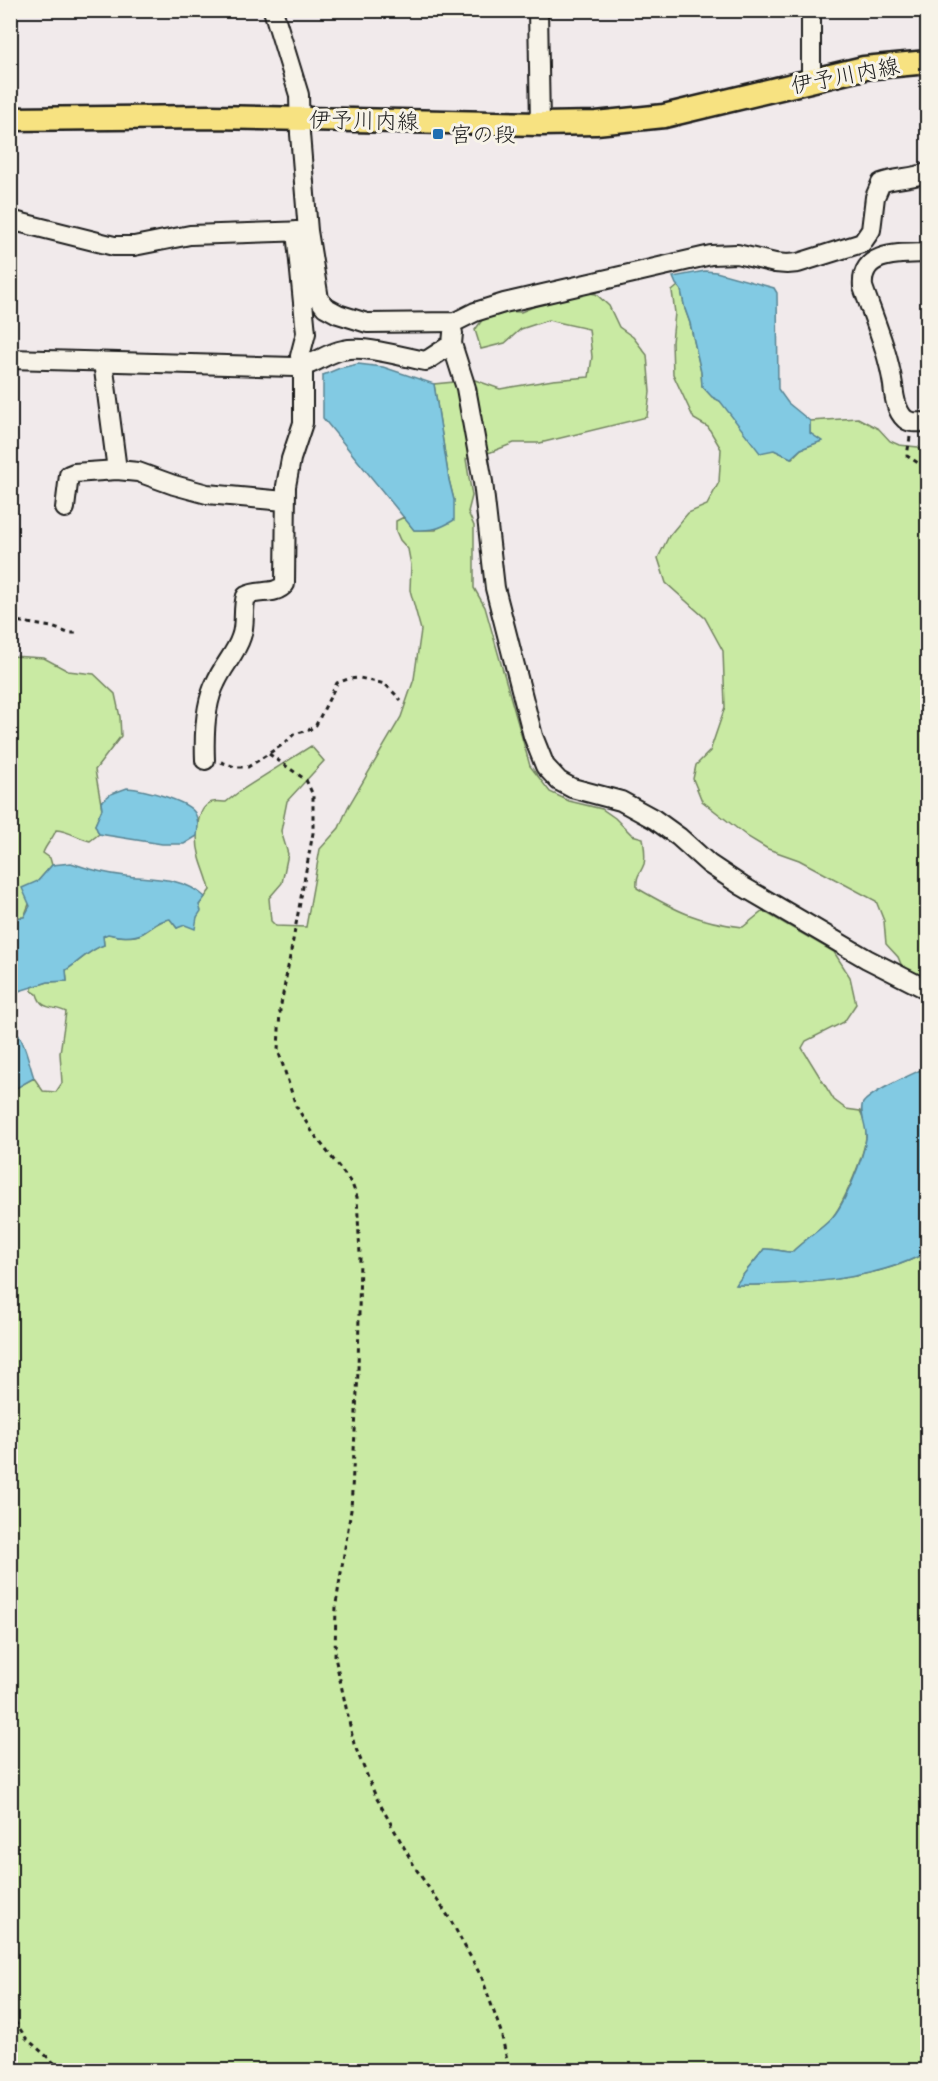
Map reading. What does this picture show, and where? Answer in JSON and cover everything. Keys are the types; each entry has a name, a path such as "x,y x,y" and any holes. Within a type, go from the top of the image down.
{"main road":[{"name":"伊予川内線","path":"10,119 299,118 540,124 596,123 664,116 864,68 927,62"}],"street":[{"path":"205,760 208,713 215,683 244,629 243,606 246,596 253,592 276,591 285,584 285,501 291,459 303,423 303,367 300,356 306,333 299,95 273,10"},
{"path":"538,10 540,124"},
{"path":"811,10 811,80"},
{"path":"302,231 319,299 325,307 345,317 368,323 455,322 475,312 504,303 711,255 738,255 787,264 849,248 862,243 867,238 874,218 875,197 881,183 900,177 919,176 927,172"},
{"path":"10,220 114,246 134,246 190,235 302,231"},
{"path":"920,422 904,419 895,401 889,360 863,286 862,276 865,268 874,260 890,255 927,253"},
{"path":"455,322 452,344 462,373 486,500 495,588 533,736 545,766 559,781 572,788 621,801 636,808 679,837 709,864 742,886 867,959 927,990"},
{"path":"426,361 452,344"},
{"path":"10,359 303,367 343,350 363,349 426,361 462,373"},
{"path":"103,362 117,470"},
{"path":"65,508 69,475 74,472 117,470 138,471 174,485 207,494 285,501"}],"path":[{"path":"920,422 907,456 927,469"},
{"path":"10,620 52,627 68,633 80,633"},
{"path":"205,760 224,762 235,767 248,767 294,734 309,730 316,725 338,683 348,679 360,678 385,684 401,700"},
{"path":"269,754 306,780 313,795 313,833 302,903 280,1010 278,1050 296,1106 313,1133 352,1184 357,1197 360,1255 358,1372 351,1510 336,1604 335,1657 354,1744 376,1797 416,1869 450,1918 482,1978 501,2032 509,2070"},
{"path":"10,2014 26,2038 62,2070"}],"green space":[{"path":"678,286 690,323 702,386 774,450 792,458 801,449 821,441 810,433 810,421 858,418 879,429 890,441 899,445 918,447 927,454 927,982 903,969 898,957 886,944 884,921 876,901 799,860 768,849 748,837 702,801 693,779 696,765 710,751 725,707 723,651 705,618 666,583 658,558 669,536 688,513 707,505 719,482 721,449 708,427 694,419 673,374 672,342 675,313 672,291"},
{"path":"583,292 596,294 609,306 619,327 633,337 647,355 650,392 647,417 540,443 514,443 466,459 472,496 468,512 474,526 474,588 485,607 530,766 550,792 569,801 602,809 632,835 643,838 645,861 638,877 637,888 700,919 727,925 743,927 763,911 834,952 850,977 856,1004 844,1022 806,1041 802,1048 834,1100 846,1109 860,1111 866,1133 859,1164 842,1202 827,1223 792,1252 764,1249 737,1285 809,1282 860,1275 906,1262 927,1252 927,2070 11,2070 10,1091 34,1078 43,1091 56,1092 62,1083 60,1053 66,1012 45,1006 37,994 32,991 32,987 48,982 67,981 66,970 104,945 103,936 108,933 133,936 166,920 170,919 177,928 197,917 199,905 210,890 198,845 198,822 203,809 212,802 226,802 311,746 324,761 287,801 281,831 288,854 282,883 269,898 271,921 276,926 306,927 320,849 339,828 348,807 401,717 414,679 421,630 410,590 411,565 408,549 396,531 396,521 404,517 414,530 436,530 454,500 434,384 475,380 500,389 553,380 589,377 592,357 589,329 548,320 521,329 505,343 481,349 475,330 485,316 500,311 521,312 545,302"},
{"path":"11,656 44,658 68,671 94,674 115,694 121,736 95,770 102,809 95,825 99,834 90,841 56,830 43,853 50,858 52,865 38,881 24,917 11,918"}],"water":[{"path":"705,271 774,288 777,293 778,389 788,403 810,421 810,433 822,441 801,449 791,458 774,450 760,453 720,401 712,397 702,386 690,323 681,290 673,277"},
{"path":"358,364 383,367 434,384 454,500 454,520 444,526 414,530 323,418 323,375"},
{"path":"127,788 164,796 190,808 197,818 197,836 184,844 162,844 99,834 95,825 102,809 101,802 111,794"},
{"path":"71,863 112,874 178,882 197,890 205,897 199,905 201,911 197,917 195,929 185,925 177,928 170,919 159,922 135,936 108,934 103,936 104,945 66,970 67,981 48,982 16,992 11,991 11,918 24,917 30,906 22,888 38,881 52,865"},
{"path":"10,1025 23,1043 34,1078 11,1091"},
{"path":"927,1067 927,1252 906,1262 859,1275 809,1282 736,1285 764,1249 792,1252 831,1219 847,1192 864,1148 866,1135 863,1103 884,1088"}],"place":[{"name":"宮の段","path":"438,134"}]}
